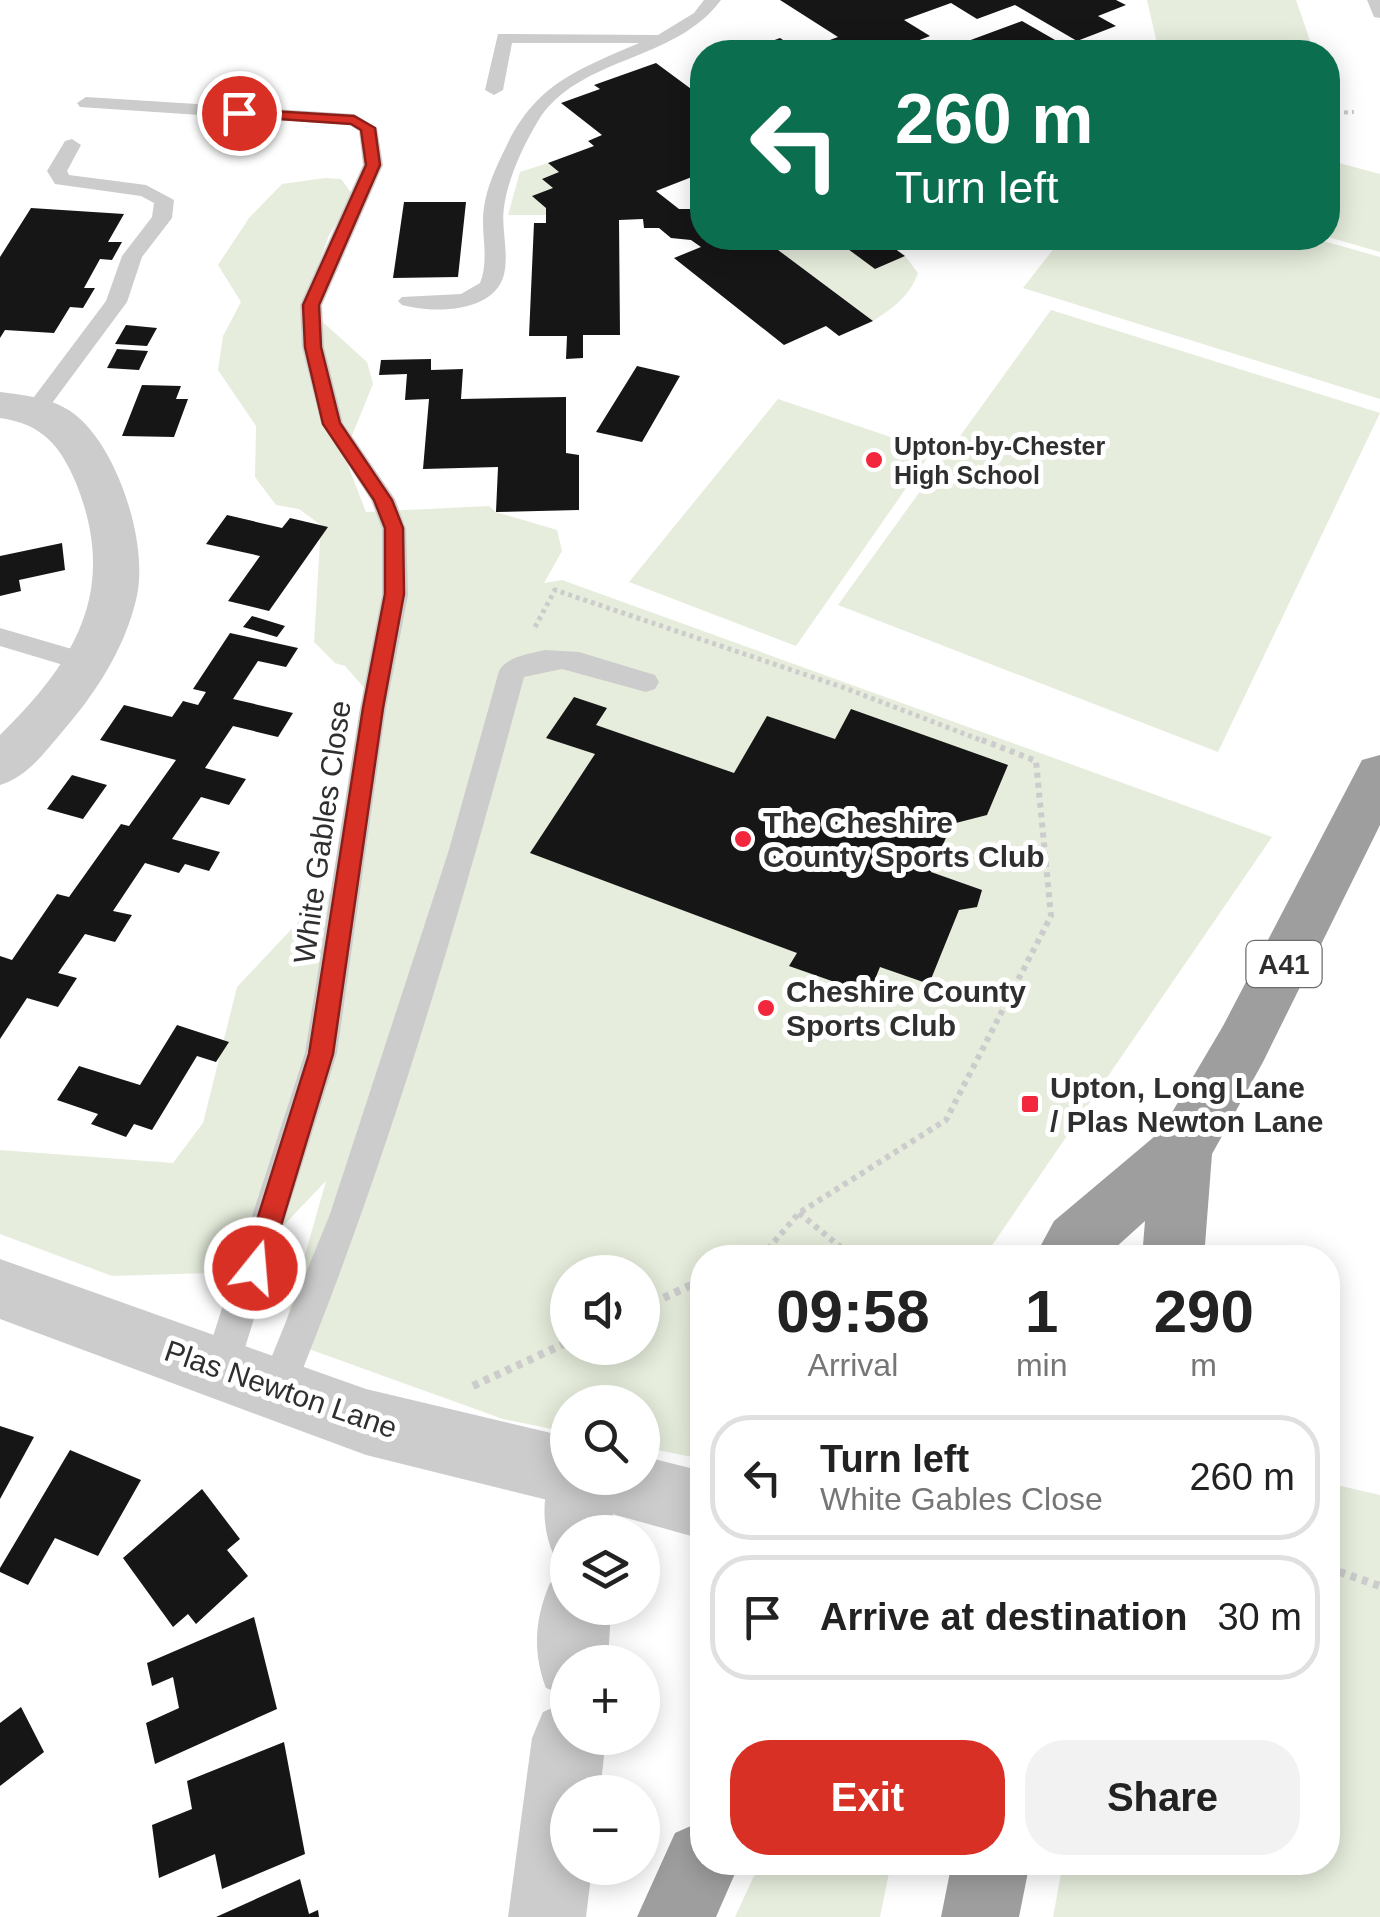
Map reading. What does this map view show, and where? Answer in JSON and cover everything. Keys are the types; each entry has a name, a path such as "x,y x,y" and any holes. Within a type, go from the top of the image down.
{"highway":[{"name":"A41","path":"1074,1245 1182,1150 1244,1044 1380,774"},
{"name":"A41","path":"1174,1245 1182,1150"},
{"path":"676,1917 695,1875"},
{"path":"980,1917 988,1875"}],"street":[{"path":"0,766 62,705 90,664 113,609 118,542 100,486 63,421 18,407"},
{"name":"Plas Newton Lane","path":"0,1289 366,1422 550,1466"},
{"path":"660,1494 690,1502"},
{"path":"547,1917 567,1755"}],"lane":[{"path":"409,301 460,300 488,289 493,278 493,209 500,182 538,107 555,92 707,12 713,0"},
{"path":"1375,0 1380,14"},
{"path":"494,90 504,38 664,38"},
{"name":"White Gables Close","path":"86,104 354,120 368,128 373,165 311,305 312,333 332,424 382,500 394,528 395,594 373,708 321,1054 248,1380"},
{"path":"18,407 116,302 132,256 162,218 164,200 146,191 62,180 56,170 72,145"},
{"path":"0,637 90,664"},
{"path":"248,1380 347,1214 462,852 512,671 548,656 646,682"}],"path":[{"path":"1340,113 1354,112"},
{"path":"512,671 555,590 844,688 1036,761 1051,916 946,1120 799,1213 771,1245"},
{"path":"799,1213 838,1245"},
{"path":"660,1300 690,1286"},
{"path":"1340,1572 1380,1586"}],"green space":[{"path":"1147,0 1296,0 1310,40 1156,40"},
{"path":"548,163 559,172 542,179 553,188 546,215 508,215 520,172"},
{"path":"1340,163 1380,174 1380,252 1340,240"},
{"name":"Cheshire County Sports Club","path":"341,179 354,196 329,235 304,305 367,362 373,384 344,455 366,512 489,506 496,512 557,530 562,551 544,583 562,580 1272,837 992,1245 690,1245 690,1457 660,1450 660,1385 550,1385 550,1429 503,1419 281,1339 326,1181 258,1252 210,1273 112,1276 0,1234 0,1150 173,1163 203,1123 237,987 300,920 355,872 380,706 345,666 335,663 314,642 321,525 299,509 276,505 255,477 256,426 218,370 223,336 241,302 218,265 249,218 282,184"},
{"path":"1340,246 1380,257 1380,399 1023,288 1053,250 1340,250"},
{"path":"778,250 849,250 875,269 905,256 918,273 900,301 873,321"},
{"path":"1051,310 1380,413 1218,752 838,605"},
{"path":"778,399 932,451 796,646 629,582"},
{"path":"1340,1486 1380,1495 1380,1917 1053,1917 1061,1875 1340,1875"},
{"path":"754,1875 889,1875 880,1917 735,1917"}],"building":[{"path":"780,0 1116,0 1126,5 1098,16 1116,26 1080,40 1015,5 977,19 951,3 904,20 930,36 920,40 830,40 838,37"},
{"path":"1022,21 1055,40 971,40"},
{"path":"656,63 690,88 690,178 656,191 679,209 690,209 690,240 671,238 659,228 644,228 643,219 619,220 620,335 583,335 583,358 566,359 567,336 529,336 534,223 546,223 546,208 532,196 553,188 542,179 559,172 548,163 594,146 588,141 602,135 561,103 600,89 594,85"},
{"path":"404,202 466,202 458,277 393,278"},
{"path":"31,208 124,214 108,242 122,242 112,260 100,259 84,288 95,288 83,308 70,307 54,333 5,330 0,338 0,257"},
{"path":"694,250 778,250 873,321 839,336 826,326 784,345 674,258"},
{"path":"849,250 897,250 905,256 875,269"},
{"path":"126,325 157,328 147,346 115,344"},
{"path":"117,349 148,351 139,370 107,368"},
{"path":"431,359 431,370 463,369 461,399 566,397 566,453 579,455 579,510 496,512 498,467 423,469 429,399 405,400 407,374 379,375 381,360"},
{"path":"637,366 680,376 642,442 596,432"},
{"path":"142,385 181,386 176,399 188,399 174,437 122,436"},
{"path":"227,515 282,528 290,518 328,527 269,611 228,601 260,556 206,544"},
{"path":"62,543 65,570 19,580 21,591 0,596 0,556"},
{"path":"252,616 285,626 277,637 243,627"},
{"path":"230,633 298,648 286,667 258,661 233,699 293,713 278,737 233,726 205,768 246,779 229,805 201,797 172,839 220,852 209,871 185,864 179,873 145,863 113,911 132,915 115,942 85,934 58,973 77,978 58,1007 27,998 0,1039 0,956 12,960 57,894 69,897 121,824 129,826 176,760 100,740 124,705 172,717 183,701 198,705 206,692 193,689"},
{"name":"The Cheshire County Sports Club","path":"574,697 607,708 596,725 734,773 767,716 835,739 851,709 1008,765 987,815 952,824 931,872 982,890 977,907 959,910 929,984 880,967 869,994 789,966 797,953 530,853 595,754 546,738"},
{"path":"72,775 107,785 83,819 47,809"},
{"path":"177,1025 229,1042 216,1062 197,1056 152,1130 134,1124 126,1137 91,1124 98,1114 57,1100 79,1066 140,1085"},
{"path":"0,1426 34,1437 0,1499"},
{"path":"70,1450 141,1480 98,1556 55,1538 28,1585 0,1572 0,1568"},
{"path":"202,1489 240,1539 227,1550 248,1576 196,1624 188,1614 173,1627 123,1558"},
{"path":"254,1617 277,1709 155,1764 146,1723 179,1708 173,1677 152,1686 147,1663"},
{"path":"21,1707 44,1752 0,1786 0,1723"},
{"path":"284,1742 305,1854 222,1889 215,1854 159,1878 152,1825 192,1809 187,1781"},
{"path":"300,1879 309,1914 318,1910 319,1917 216,1917"}],"place":[{"name":"Upton-by-Chester High School","path":"874,460"},
{"name":"The Cheshire County Sports Club","path":"743,839"},
{"name":"Cheshire County Sports Club","path":"766,1008"},
{"name":"Upton, Long Lane / Plas Newton Lane","path":"1030,1104"}],"route":[{"path":"239,113 354,120 368,128 373,165 311,305 313,347 332,424 382,500 394,528 395,555 395,594 373,708 321,1054 255,1268"}]}
